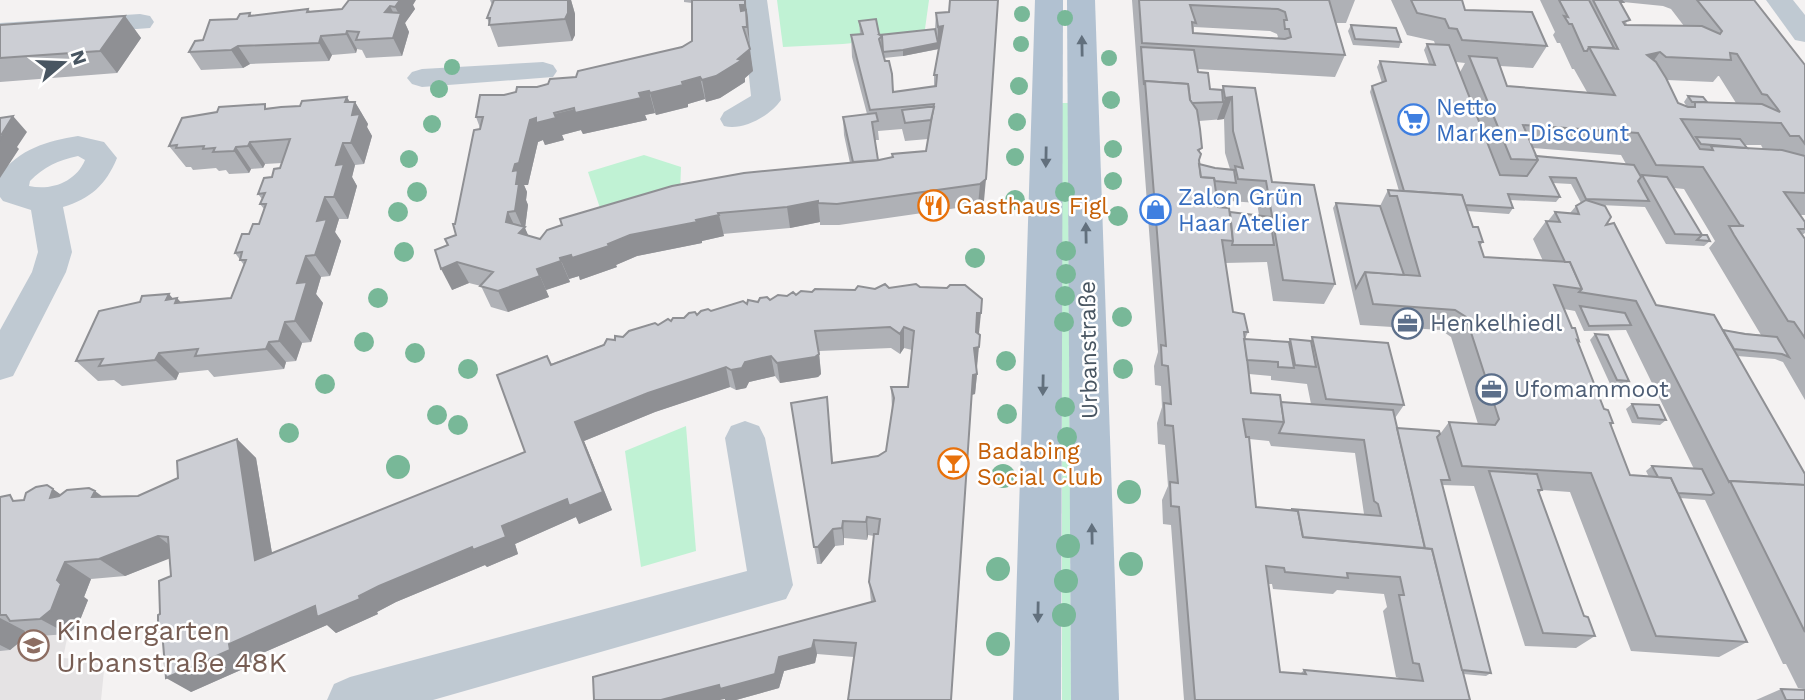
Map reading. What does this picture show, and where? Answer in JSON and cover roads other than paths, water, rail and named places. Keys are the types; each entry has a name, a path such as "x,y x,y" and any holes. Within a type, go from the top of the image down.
{"main road":[{"name":"Urbanstraße","path":"1049,0 1065,90 1095,700"},
{"name":"Urbanstraße","path":"1037,700 1065,90 1081,0"}],"street":[{"path":"735,120 766,100 754,0"},
{"path":"1779,0 1805,34"},
{"path":"0,31 140,22"},
{"path":"422,78 543,71"},
{"path":"0,365 49,272 55,252 45,200"},
{"path":"350,700 771,585 745,438"}],"place":[{"name":"Netto Marken-Discount","path":"1413,120"},
{"name":"Gasthaus Figl","path":"933,206"},
{"name":"Zalon Grün Haar Atelier","path":"1155,210"},
{"name":"Henkelhiedl","path":"1407,323"},
{"name":"Ufomammoot","path":"1491,389"},
{"name":"Badabing Social Club","path":"954,464"},
{"name":"Kindergarten Urbanstraße 48K","path":"33,646"}]}
